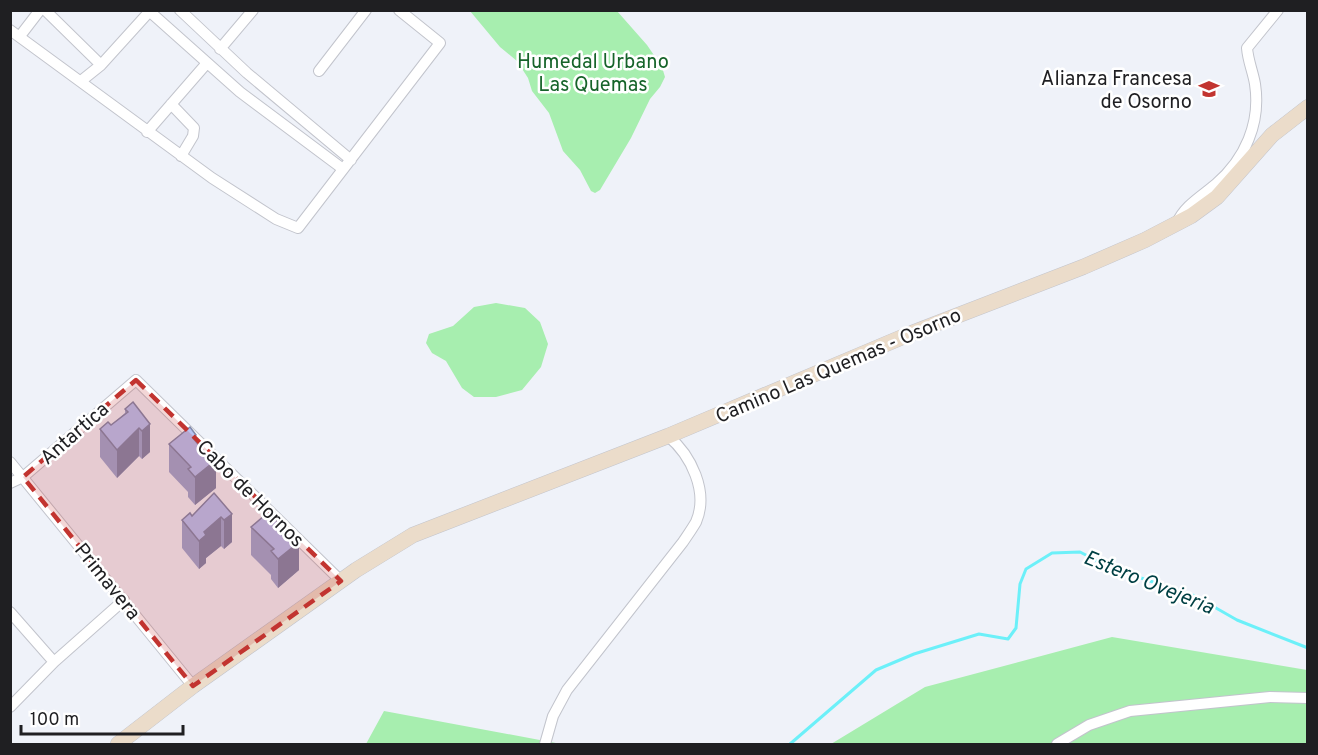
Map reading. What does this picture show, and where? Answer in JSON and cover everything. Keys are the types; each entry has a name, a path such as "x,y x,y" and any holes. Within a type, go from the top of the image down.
{"main road":[{"name":"Camino Las Quemas - Osorno","path":"118,744 193,686 371,559 413,535 668,436 965,311 1083,267 1177,224 1217,197 1272,135 1308,107"}],"street":[{"path":"20,36 39,10"},
{"path":"45,10 101,65"},
{"path":"180,10 220,49 351,160"},
{"path":"220,49 253,10"},
{"path":"319,71 366,10"},
{"path":"10,30 181,156 276,219 298,228 440,43 399,10"},
{"path":"1177,224 1181,213 1227,174 1247,144 1255,120 1257,94 1247,48 1278,10"},
{"path":"81,81 101,65 148,11 240,92 343,169"},
{"path":"147,132 207,63"},
{"path":"171,104 194,128 193,136 181,156"},
{"name":"Antartica","path":"10,483 23,477 136,380"},
{"name":"Cabo de Hornos","path":"136,380 341,581"},
{"path":"545,744 553,716 567,690 683,543 696,521 699,502 695,473 687,456 668,436"},
{"name":"Primavera","path":"10,462 193,686"},
{"path":"10,706 54,662 124,600"},
{"path":"10,612 54,662"},
{"path":"1057,744 1089,725 1130,711 1270,698 1308,698"}],"highlighted area":[{"path":"136,380 341,581 193,686 23,477"}],"green space":[{"name":"Humedal Urbano Las Quemas","path":"470,11 617,11 647,45 662,67 665,77 650,99 631,138 600,190 595,193 591,191 580,170 563,151 549,113 532,91 528,78 517,61 500,47"},
{"path":"496,303 525,308 540,322 548,344 541,367 522,390 496,397 474,397 462,388 446,361 432,353 426,343 429,334 453,326 474,307"},
{"path":"1112,637 1307,670 1307,744 831,744 925,687"},
{"path":"384,711 561,744 366,744"}],"building":[{"path":"133,402 150,424 142,431 139,428 117,450 100,429 108,422 111,425 128,412 125,409"},
{"path":"190,427 196,435 193,438 207,455 210,453 216,460 195,477 188,469 191,467 169,444"},
{"path":"214,493 232,514 224,520 221,517 204,532 206,535 199,541 182,520 190,513 192,516"},
{"path":"272,509 279,517 276,520 290,537 293,535 299,542 278,559 271,551 274,549 251,527"}],"waterway":[{"name":"Estero Ovejeria","path":"790,744 876,670 914,654 979,634 1008,639 1016,628 1020,584 1026,569 1052,553 1080,552 1111,568 1195,596 1237,620 1308,648"}],"place":[{"name":"Alianza Francesa de Osorno","path":"1209,89"}]}
